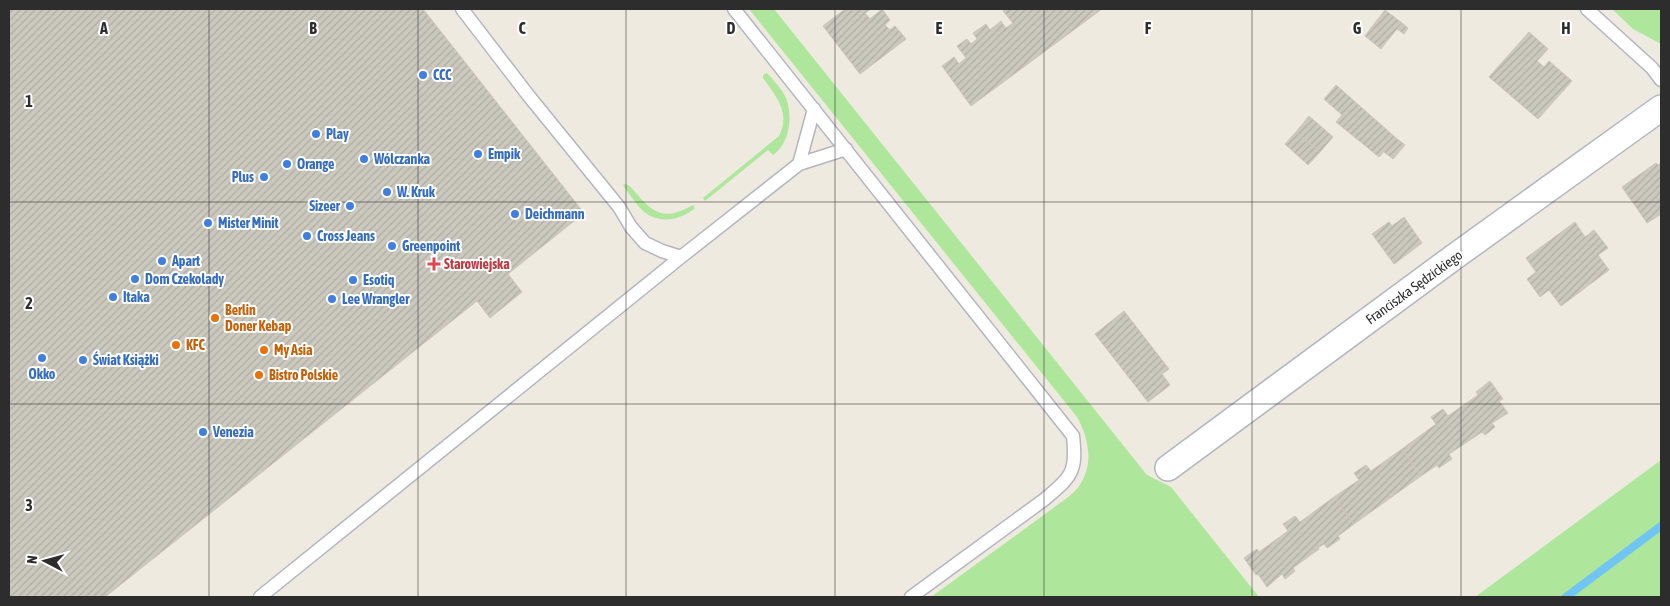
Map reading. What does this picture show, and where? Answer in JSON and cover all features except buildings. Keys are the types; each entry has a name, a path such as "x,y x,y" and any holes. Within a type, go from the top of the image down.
{"street":[{"name":"Franciszka Sędzickiego","path":"1168,468 1454,257 1661,108"}],"lane":[{"path":"462,9 528,95 619,207 645,243 681,257"},
{"path":"734,9 1073,436 1075,458 1072,471 1064,483 911,597"},
{"path":"1587,9 1652,68 1661,80"},
{"path":"800,164 814,109"},
{"path":"260,597 681,257 800,164 846,149"}],"green space":[{"path":"749,9 774,9 1147,475 1171,487 1259,597 931,597 1077,489 1087,467 1087,441 1077,417"},
{"path":"1612,9 1661,9 1661,44 1633,29"},
{"path":"767,73 782,91 788,105 788,129 783,144 773,155 768,150 705,201 703,198 779,136 782,128 783,112 777,98 763,78 763,75"},
{"path":"625,184 656,211 669,214 693,205 695,208 677,218 656,218 640,208 623,185"},
{"path":"1661,460 1661,597 1475,597"}],"waterway":[{"path":"1566,597 1661,526"}],"place":[{"name":"CCC","path":"423,75"},
{"name":"Play","path":"316,134"},
{"name":"Empik","path":"478,154"},
{"name":"Wólczanka","path":"364,159"},
{"name":"Orange","path":"287,164"},
{"name":"Plus","path":"264,177"},
{"name":"W. Kruk","path":"387,192"},
{"name":"Sizeer","path":"350,206"},
{"name":"Deichmann","path":"515,214"},
{"name":"Mister Minit","path":"208,223"},
{"name":"Cross Jeans","path":"307,236"},
{"name":"Greenpoint","path":"392,246"},
{"name":"Apart","path":"162,261"},
{"name":"Starowiejska","path":"434,264"},
{"name":"Dom Czekolady","path":"135,279"},
{"name":"Esotiq","path":"353,280"},
{"name":"Itaka","path":"113,297"},
{"name":"Lee Wrangler","path":"332,299"},
{"name":"Berlin Doner Kebap","path":"215,318"},
{"name":"KFC","path":"176,345"},
{"name":"My Asia","path":"264,350"},
{"name":"Okko","path":"42,358"},
{"name":"Świat Książki","path":"83,360"},
{"name":"Bistro Polskie","path":"259,375"},
{"name":"Venezia","path":"203,432"}]}
